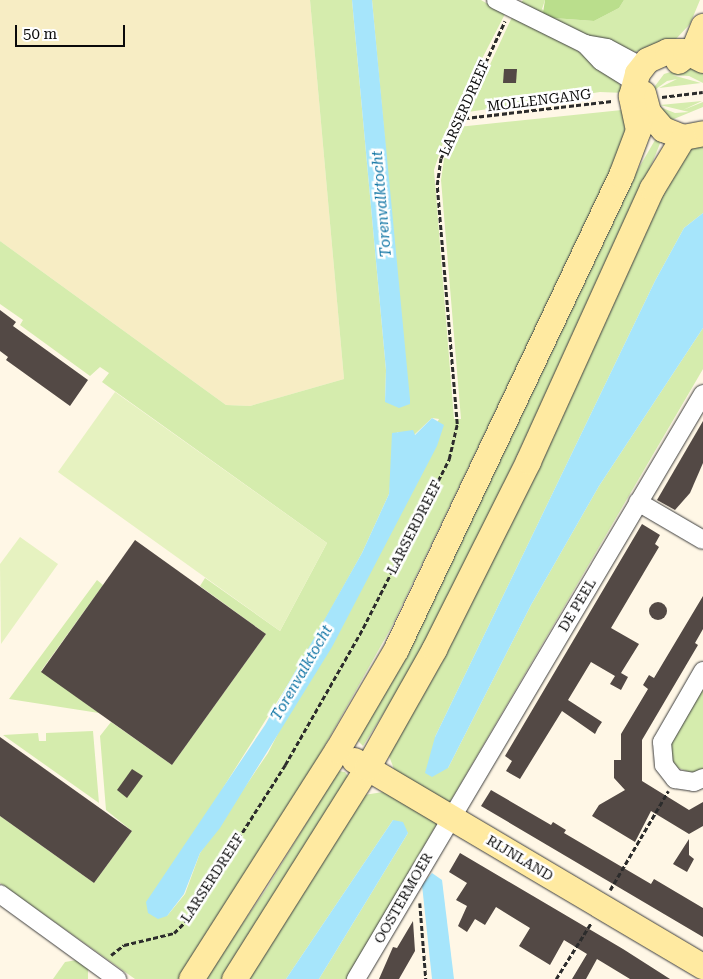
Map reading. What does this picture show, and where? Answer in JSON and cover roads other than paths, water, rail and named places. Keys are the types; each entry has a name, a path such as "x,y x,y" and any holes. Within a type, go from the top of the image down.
{"main road":[{"path":"689,54 703,9"},
{"path":"234,979 367,768 434,649 519,478 652,188 658,108 657,67 689,54 703,26"},
{"path":"658,108 680,125 703,120"},
{"path":"191,979 337,750 396,649 622,175 636,136 658,108"},
{"name":"RIJNLAND","path":"337,750 703,966"}],"street":[{"path":"503,4 584,44 607,48 658,108"},
{"name":"DE PEEL","path":"451,817 703,394"},
{"path":"638,502 703,540"},
{"path":"703,671 662,742 664,765 675,779 694,782 703,778"},
{"name":"OOSTERMOER","path":"356,979 451,817"},
{"path":"0,894 112,976"}],"water":[{"name":"Torenvalktocht","path":"352,0 372,0 410,399 410,404 399,408 385,402 386,370"},
{"path":"703,213 703,328 599,486 531,605 448,768 432,777 425,773 435,737 655,281 684,228"},
{"name":"Torenvalktocht","path":"432,418 444,425 437,446 332,647 220,828 200,853 184,894 167,916 158,919 148,913 146,902 265,725 362,553 389,494 392,433 413,430 415,435"},
{"path":"393,820 403,822 408,833 319,979 286,979"},
{"path":"432,873 442,880 454,979 432,979 422,885"}]}
